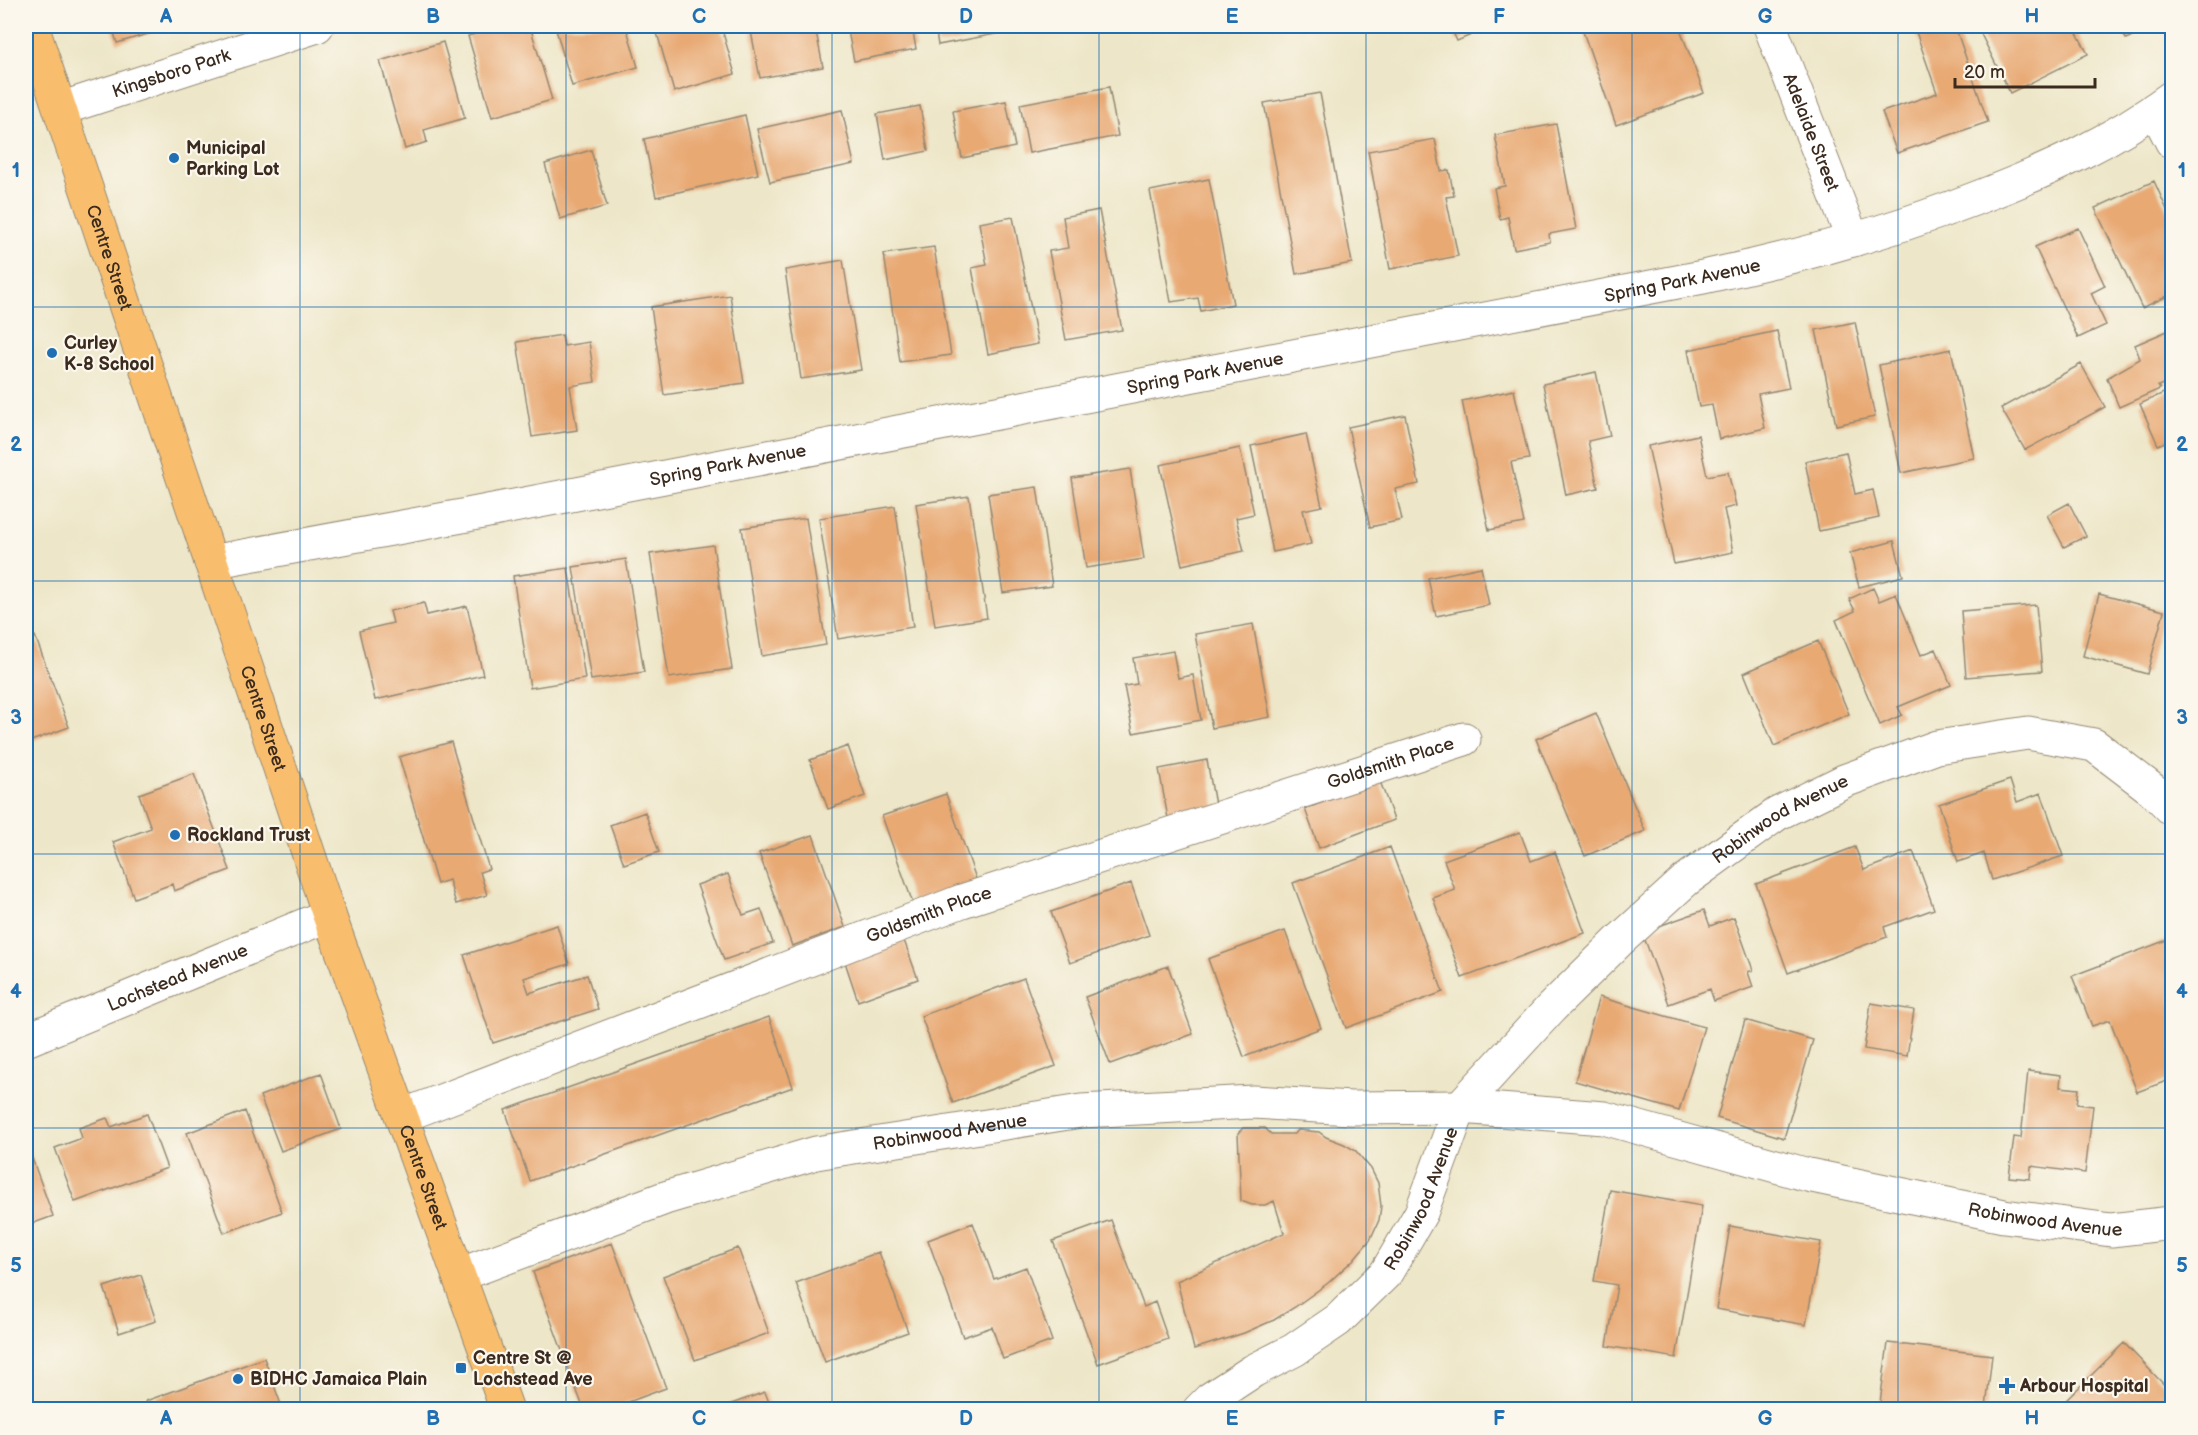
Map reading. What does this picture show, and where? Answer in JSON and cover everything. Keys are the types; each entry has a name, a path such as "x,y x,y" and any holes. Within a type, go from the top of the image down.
{"main road":[{"name":"Centre Street","path":"32,26 329,915 507,1410"}],"street":[{"name":"Kingsboro Park","path":"60,109 317,26"},
{"name":"Adelaide Street","path":"1770,26 1853,240"},
{"name":"Spring Park Avenue","path":"211,562 462,516 1703,277 1802,255 1942,211 2023,180 2086,151 2164,103"},
{"path":"2164,103 2172,142"},
{"name":"Robinwood Avenue","path":"1199,1410 1210,1398 1294,1350 1338,1320 1386,1273 1420,1213 1460,1107 1551,1006 1620,940 1686,880 1777,814 1844,781 1937,747 2028,733 2094,745 2153,790 2172,809"},
{"name":"Goldsmith Place","path":"402,1116 962,901 1464,739"},
{"name":"Lochstead Avenue","path":"26,1040 329,915"},
{"name":"Robinwood Avenue","path":"459,1275 665,1198 816,1154 1081,1111 1253,1102 1351,1108 1460,1107 1604,1118 1808,1175 2004,1216 2111,1230 2172,1223"}],"building":[{"path":"112,26 175,26 117,43"},
{"path":"504,26 530,26 552,100 492,117 468,36"},
{"path":"555,26 626,26 638,67 572,86"},
{"path":"655,26 721,26 735,74 674,92"},
{"path":"750,26 815,26 823,67 760,78"},
{"path":"847,26 912,26 916,49 854,61"},
{"path":"935,26 1000,26 1001,33 938,45"},
{"path":"1450,26 1492,26 1457,41"},
{"path":"1581,26 1679,26 1704,93 1616,125"},
{"path":"1914,26 1955,26 1988,122 1897,153 1882,112 1937,93"},
{"path":"1977,26 2082,26 2075,29 2088,54 2010,93"},
{"path":"2119,26 2154,26 2126,39"},
{"path":"443,42 465,118 424,130 427,142 405,149 380,61"},
{"path":"1109,87 1118,136 1029,153 1020,104"},
{"path":"1320,93 1352,263 1296,274 1264,103"},
{"path":"1006,101 1015,147 962,158 953,111"},
{"path":"920,106 928,151 885,160 877,114"},
{"path":"842,110 854,164 770,182 757,129"},
{"path":"745,115 758,174 656,197 644,139"},
{"path":"1556,124 1576,229 1549,234 1550,242 1514,249 1508,217 1500,219 1494,188 1505,186 1495,135"},
{"path":"1435,139 1441,171 1449,170 1454,196 1446,197 1458,256 1390,269 1368,151"},
{"path":"591,150 607,206 560,219 545,164"},
{"path":"1209,179 1233,304 1201,311 1198,298 1171,302 1150,191"},
{"path":"2154,181 2172,221 2172,294 2142,308 2095,208"},
{"path":"1099,210 1122,330 1066,340 1049,251 1068,248 1063,217"},
{"path":"1013,217 1038,344 988,354 972,268 987,265 979,223"},
{"path":"2078,228 2105,286 2091,293 2106,325 2078,338 2035,247"},
{"path":"934,247 951,355 900,362 884,254"},
{"path":"843,260 861,370 801,379 785,270"},
{"path":"730,295 744,383 664,395 651,307"},
{"path":"1855,322 1875,417 1836,425 1816,330"},
{"path":"2172,329 2172,380 2158,386 2160,389 2119,407 2107,378 2140,359 2135,345"},
{"path":"1777,331 1789,388 1758,394 1765,428 1719,439 1712,405 1699,407 1688,350"},
{"path":"562,335 564,346 589,342 595,382 570,386 577,430 532,437 517,342"},
{"path":"1951,349 1974,458 1901,473 1879,365"},
{"path":"2081,364 2105,407 2025,450 2001,408"},
{"path":"1596,372 1610,436 1588,441 1598,488 1566,495 1543,384"},
{"path":"2172,389 2172,439 2158,445 2140,404"},
{"path":"1514,390 1529,459 1511,462 1524,523 1489,530 1462,401"},
{"path":"1405,415 1419,484 1395,489 1402,520 1370,527 1348,427"},
{"path":"1306,434 1322,506 1303,510 1311,544 1273,552 1251,446"},
{"path":"1698,435 1707,476 1728,472 1736,506 1724,509 1733,552 1674,564 1648,446"},
{"path":"1240,448 1254,514 1236,518 1244,551 1182,565 1160,465"},
{"path":"1846,452 1855,494 1873,490 1879,518 1819,531 1805,461"},
{"path":"1130,469 1144,559 1086,568 1072,478"},
{"path":"1037,487 1052,586 1003,593 988,494"},
{"path":"969,496 987,618 935,626 916,504"},
{"path":"2069,503 2086,536 2064,547 2047,515"},
{"path":"895,506 913,627 838,639 819,518"},
{"path":"806,518 826,645 762,656 742,528"},
{"path":"1894,541 1903,576 1859,587 1850,553"},
{"path":"713,545 732,669 669,678 650,554"},
{"path":"626,559 644,672 591,680 573,567"},
{"path":"1481,567 1489,605 1436,616 1428,578"},
{"path":"568,568 585,679 530,688 513,576"},
{"path":"1873,588 1879,601 1896,594 1921,655 1936,649 1951,685 1898,707 1902,715 1880,725 1836,620 1855,611 1849,599"},
{"path":"2099,594 2164,611 2147,674 2083,656"},
{"path":"424,603 427,615 467,606 483,675 375,700 359,631 393,623 390,611"},
{"path":"2036,605 2042,671 1966,677 1961,611"},
{"path":"1253,624 1270,717 1212,728 1195,634"},
{"path":"35,636 69,727 26,743 26,640"},
{"path":"1818,641 1849,714 1774,746 1744,673"},
{"path":"1173,651 1178,678 1193,675 1201,720 1133,733 1124,686 1137,684 1133,658"},
{"path":"1596,713 1645,831 1585,856 1536,739"},
{"path":"451,742 489,869 480,872 487,895 456,904 449,880 437,884 399,757"},
{"path":"848,746 865,796 828,809 810,760"},
{"path":"1207,760 1217,816 1169,824 1159,769"},
{"name":"Rockland Trust","path":"194,774 230,870 174,891 172,884 134,898 113,842 151,828 139,794"},
{"path":"2010,780 2017,802 2041,793 2063,856 1992,880 1984,853 1958,862 1939,804"},
{"path":"1380,781 1394,820 1319,848 1305,809"},
{"path":"946,794 980,890 916,912 882,816"},
{"path":"645,812 659,852 624,864 610,825"},
{"path":"1520,832 1531,861 1555,852 1585,933 1462,978 1433,898 1455,890 1444,860"},
{"path":"813,835 845,927 792,946 759,853"},
{"path":"1390,847 1443,992 1346,1028 1293,883"},
{"path":"1855,847 1864,870 1913,851 1934,909 1884,927 1887,937 1788,973 1756,884"},
{"path":"728,874 743,915 761,909 773,943 724,960 697,885"},
{"path":"1131,883 1149,935 1070,963 1051,912"},
{"path":"1704,910 1710,926 1734,917 1753,970 1748,972 1753,987 1714,1001 1710,989 1669,1004 1642,932"},
{"path":"557,925 569,964 524,978 529,993 587,975 598,1009 493,1043 464,955"},
{"path":"1285,931 1321,1028 1244,1057 1208,959"},
{"path":"901,932 918,979 858,1001 842,953"},
{"path":"2172,938 2172,1079 2137,1092 2110,1020 2092,1026 2072,976"},
{"path":"1168,966 1193,1034 1110,1064 1085,997"},
{"path":"1024,978 1056,1066 953,1103 921,1016"},
{"path":"1599,997 1704,1027 1679,1111 1575,1081"},
{"path":"1871,1003 1914,1010 1907,1056 1864,1049"},
{"path":"769,1017 793,1087 530,1181 505,1110"},
{"path":"1745,1020 1813,1040 1784,1138 1717,1118"},
{"path":"2028,1071 2061,1075 2060,1087 2079,1089 2077,1104 2093,1106 2085,1173 2031,1166 2030,1179 2009,1177 2014,1137 2021,1138"},
{"path":"321,1073 341,1129 281,1151 260,1096"},
{"path":"245,1111 282,1212 224,1233 187,1133"},
{"path":"147,1114 167,1168 75,1202 55,1148 82,1138 79,1128 107,1118 111,1127"},
{"path":"1243,1128 1265,1128 1271,1134 1295,1134 1298,1130 1319,1132 1356,1151 1371,1169 1378,1183 1381,1206 1379,1220 1370,1240 1353,1260 1328,1283 1295,1307 1274,1320 1244,1333 1194,1349 1177,1281 1284,1233 1274,1201 1265,1205 1252,1205 1241,1201 1238,1133"},
{"path":"29,1150 53,1216 26,1226 26,1152"},
{"path":"1610,1190 1702,1206 1676,1358 1607,1346 1617,1285 1594,1281"},
{"path":"1111,1220 1144,1307 1155,1302 1168,1339 1098,1364 1053,1241"},
{"path":"973,1223 994,1279 1026,1267 1052,1341 1003,1359 992,1327 963,1337 928,1240"},
{"path":"1730,1226 1821,1242 1806,1325 1716,1309"},
{"path":"612,1243 666,1388 607,1410 584,1410 533,1272"},
{"path":"738,1248 769,1333 695,1360 663,1276"},
{"path":"879,1252 908,1332 825,1362 796,1283"},
{"path":"141,1275 156,1321 119,1333 104,1287"},
{"path":"1888,1343 1992,1355 1986,1408 1879,1410"},
{"path":"2124,1343 2172,1393 2172,1410 2056,1410"},
{"name":"BIDHC Jamaica Plain","path":"264,1358 283,1410 149,1410 146,1401"},
{"path":"765,1392 772,1410 717,1410 717,1409"}],"place":[{"name":"Municipal Parking Lot","path":"174,158"},
{"name":"Curley K-8 School","path":"52,353"},
{"name":"Rockland Trust","path":"175,835"},
{"name":"Centre St @ Lochstead Ave","path":"461,1368"},
{"name":"BIDHC Jamaica Plain","path":"238,1379"},
{"name":"Arbour Hospital","path":"2007,1386"}]}
